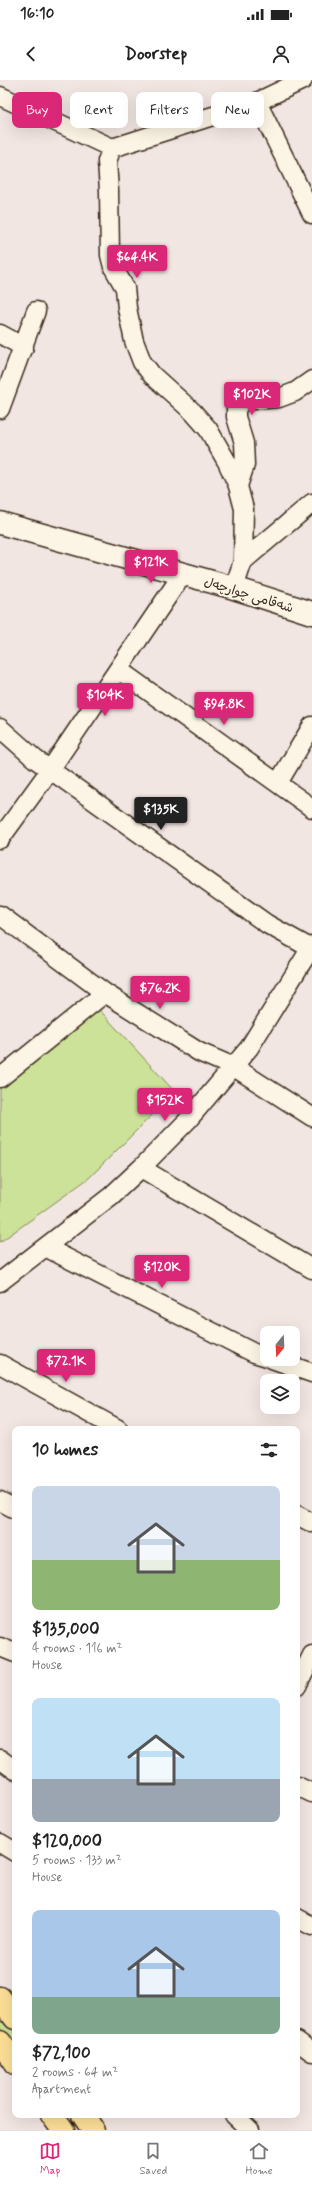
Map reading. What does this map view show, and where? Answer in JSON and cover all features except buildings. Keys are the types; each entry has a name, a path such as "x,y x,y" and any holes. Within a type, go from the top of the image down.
{"highway":[{"path":"0,1998 12,2014"},
{"path":"0,2042 12,2059"},
{"path":"54,2118 63,2130"},
{"path":"85,2118 93,2130"}],"main road":[{"name":"شەقامی چوارچەل","path":"0,523 182,575 234,588 312,613"}],"street":[{"path":"264,99 304,80"},
{"path":"0,96 112,148 211,117"},
{"path":"264,116 312,214"},
{"path":"112,148 107,162 110,191 110,255 113,267 125,288 127,308 134,341 142,362 152,375 193,412 208,429 238,486 244,510 243,561 234,588"},
{"path":"0,409 36,311"},
{"path":"0,334 24,347"},
{"path":"238,486 245,465 244,443 236,417 236,409 242,401 279,398 295,392 312,380"},
{"path":"243,561 311,504"},
{"path":"0,839 119,670 182,575"},
{"path":"119,670 312,808"},
{"path":"278,783 312,726"},
{"path":"0,728 50,770 266,924 311,948 249,1048 188,1120 141,1168 79,1222 0,1282"},
{"path":"0,915 105,993 199,1052 234,1067 312,1117"},
{"path":"0,1078 105,993"},
{"path":"141,1168 312,1268"},
{"path":"45,1247 260,1355"},
{"path":"0,1364 108,1426"},
{"path":"292,1366 312,1373"},
{"path":"300,1517 312,1523"},
{"path":"0,1646 12,1652"},
{"path":"300,1679 308,1659"},
{"path":"0,1759 12,1768"},
{"path":"300,1787 312,1793"},
{"path":"0,1843 12,1850"},
{"path":"300,1920 312,1926"},
{"path":"300,2043 312,2052"},
{"path":"237,2118 250,2130"}],"green space":[{"path":"93,1003 175,1092 89,1178 0,1242 0,1085"},
{"path":"0,2005 12,2021 12,2045 0,2029"}]}
